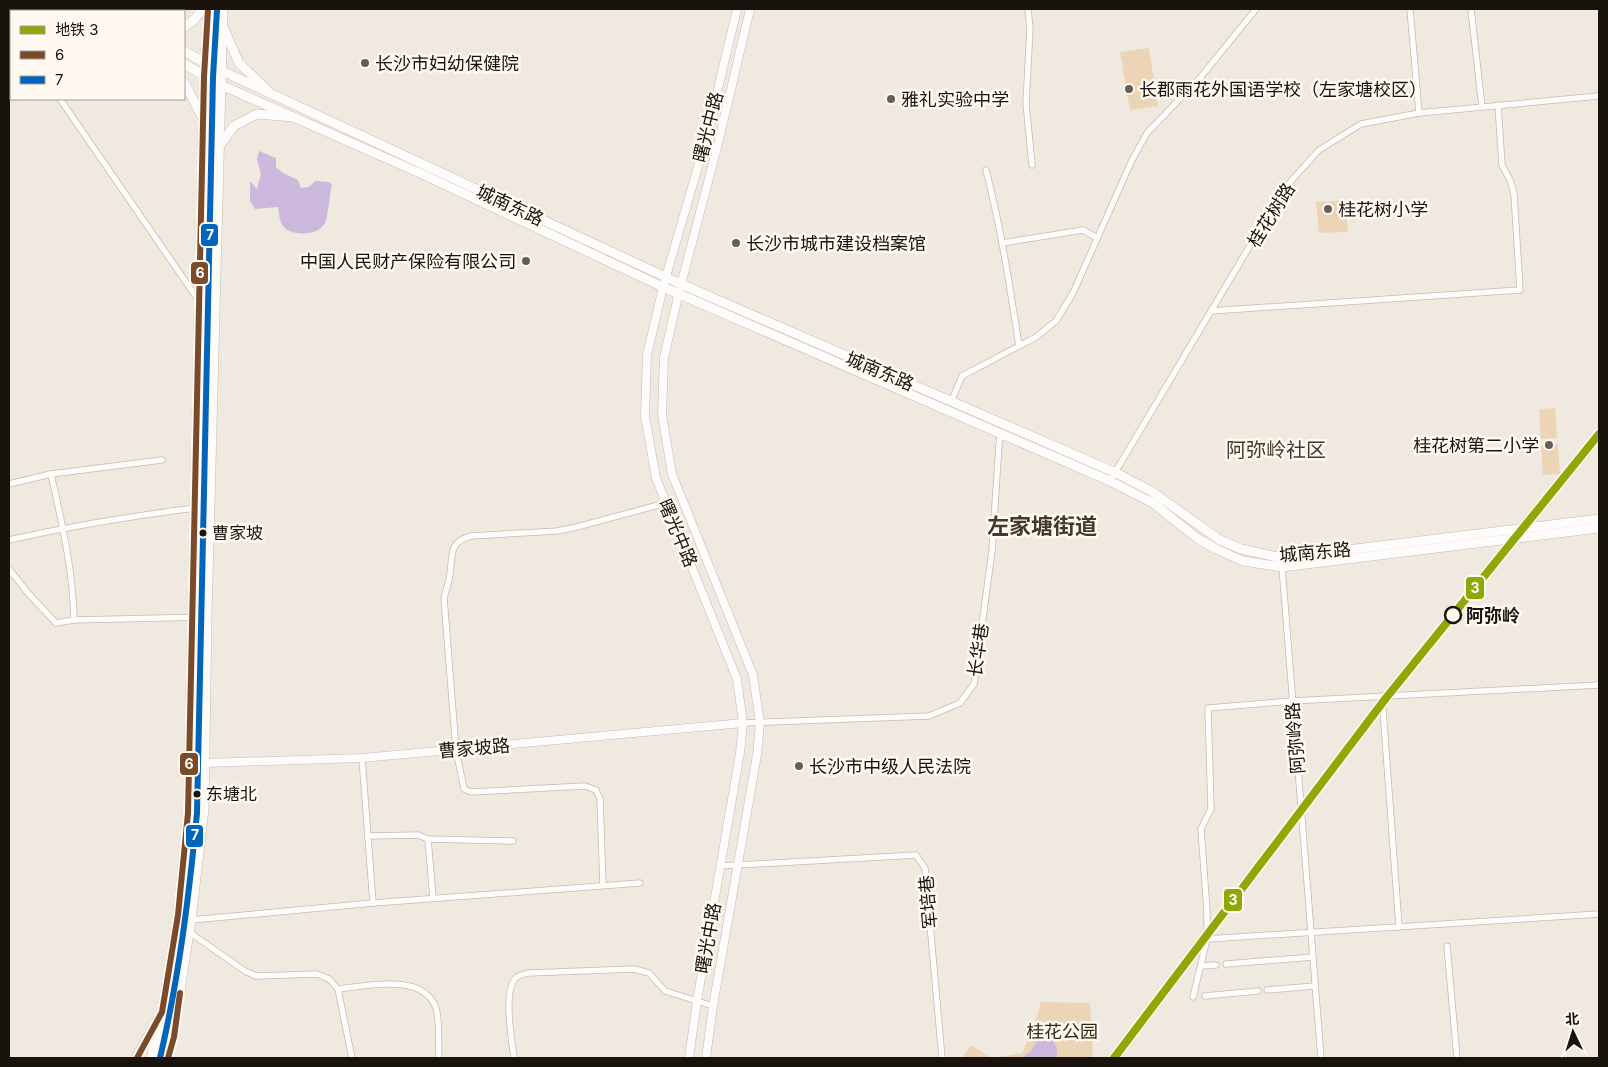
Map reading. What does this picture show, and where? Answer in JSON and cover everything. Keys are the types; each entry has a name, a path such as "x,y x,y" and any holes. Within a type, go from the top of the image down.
{"main road":[{"path":"185,26 196,19 202,9"},
{"path":"161,1054 162,1012 178,915 188,812 204,76 208,9"},
{"path":"151,1058 161,1054 174,1037 191,920 204,809 207,617 223,9"},
{"path":"222,25 239,63 271,94"},
{"name":"城南东路","path":"185,52 205,63 666,278 680,289 1001,433 1151,491 1220,540 1241,549 1282,558 1599,519"},
{"name":"城南东路","path":"185,65 221,85 422,174 663,287 680,289 951,402 1112,476 1153,503 1197,538 1243,561 1282,567 1599,528"},
{"path":"185,84 203,121"},
{"path":"220,145 234,126 258,114 294,117"},
{"path":"137,1058 162,1012"}],"street":[{"name":"曙光中路","path":"689,1058 697,1001 740,753 743,723 737,679 656,478 645,416 647,355 663,287 706,139 737,9"},
{"name":"曙光中路","path":"706,1058 713,1006 757,755 760,723 753,675 672,474 662,415 663,367 680,289 718,144 750,9"},
{"path":"1028,9 1030,29 1026,103 1032,165"},
{"path":"951,402 962,376 1036,337 1056,320 1073,294 1132,160 1147,133 1200,78 1256,9"},
{"path":"1410,9 1420,113"},
{"path":"1471,9 1482,107"},
{"name":"桂花树路","path":"1112,476 1283,190 1319,150 1361,124 1420,113 1599,96"},
{"path":"61,100 199,302"},
{"path":"1211,311 1520,290 1514,194 1511,182 1502,165 1498,105"},
{"path":"986,170 1002,243 1019,346"},
{"path":"1002,243 1083,230 1097,238"},
{"name":"长华巷","path":"743,723 929,716 960,703 974,684 992,552 1001,433"},
{"path":"9,484 51,474 162,460"},
{"path":"51,474 64,527 73,588 74,620"},
{"path":"603,885 600,799 596,790 585,786 472,792 464,790 456,750 444,598 449,582 451,555 461,538 557,531 666,503"},
{"path":"9,540 64,527 116,518 195,508"},
{"name":"阿弥岭路","path":"1282,567 1321,1058"},
{"path":"9,569 28,593 56,622 207,617"},
{"path":"1193,997 1207,939 1201,829 1211,809 1208,708 1292,701 1599,685"},
{"path":"1382,696 1399,927"},
{"name":"曹家坡路","path":"204,763 362,758 743,723"},
{"path":"362,758 373,903"},
{"path":"368,836 418,835 428,838 513,840"},
{"path":"428,838 433,898"},
{"name":"军培巷","path":"720,866 916,855 925,868 942,1058"},
{"path":"191,920 433,898 640,883"},
{"path":"1207,939 1599,914"},
{"path":"189,932 245,971 256,976 317,974 330,979 338,989 352,1058"},
{"path":"1447,946 1457,1058"},
{"path":"1226,964 1313,957"},
{"path":"1201,966 1216,965"},
{"path":"514,1058 508,998 510,985 517,977 528,973 634,969 649,973 665,991 713,1006"},
{"path":"338,989 389,983 423,991 432,998 437,1010 439,1058"},
{"path":"1267,990 1315,986"},
{"path":"1205,996 1258,991"}],"green space":[{"path":"1149,48 1158,106 1130,110 1120,52"},
{"path":"1345,200 1348,232 1319,233 1316,202"},
{"path":"1555,408 1557,438 1541,439 1539,409"},
{"path":"1558,444 1560,474 1543,475 1541,445"},
{"name":"桂花公园","path":"1041,1002 1090,1003 1093,1058 992,1058 1022,1053 1033,1029"},
{"path":"971,1045 992,1058 962,1058"}],"shaded area":[{"path":"259,151 276,158 276,167 283,173 298,180 301,188 309,187 315,181 332,184 326,220 321,228 303,234 289,231 281,223 278,207 255,209 250,201 250,181 257,189 261,174 257,159"},
{"path":"1042,1035 1050,1038 1054,1043 1057,1050 1057,1058 1022,1058 1030,1052"}],"metro line":[{"name":"3","path":"1114,1058 1386,698 1599,434"}],"transit line":[{"name":"6","path":"137,1058 162,1012 178,915 188,813 204,77 208,9"},
{"name":"7","path":"160,1058 183,936 197,813 213,77 217,10"},
{"name":"6","path":"168,1058 174,1037 180,993"}],"place":[{"name":"长沙市妇幼保健院","path":"365,63"},
{"name":"长郡雨花外国语学校（左家塘校区）","path":"1129,89"},
{"name":"雅礼实验中学","path":"891,99"},
{"name":"桂花树小学","path":"1328,209"},
{"name":"长沙市城市建设档案馆","path":"736,243"},
{"name":"中国人民财产保险有限公司","path":"526,261"},
{"name":"桂花树第二小学","path":"1549,445"},
{"name":"曹家坡","path":"203,533"},
{"name":"阿弥岭","path":"1453,615"},
{"name":"长沙市中级人民法院","path":"799,766"},
{"name":"东塘北","path":"197,794"}],"district":[{"name":"阿弥岭社区","path":"1276,450"},
{"name":"左家塘街道","path":"1042,526"}]}
